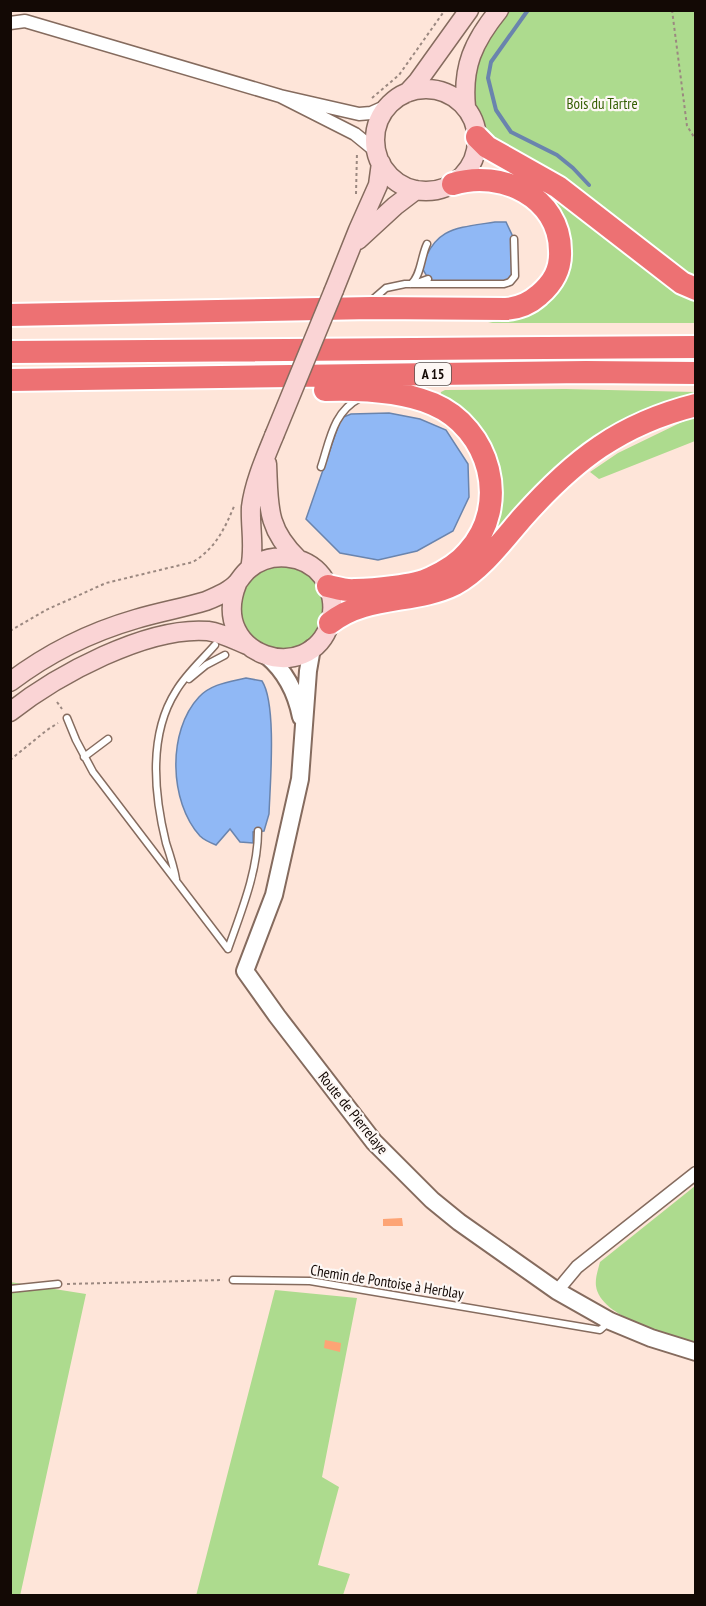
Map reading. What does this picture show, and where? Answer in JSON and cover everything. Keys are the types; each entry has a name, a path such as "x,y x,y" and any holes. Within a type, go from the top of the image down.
{"highway":[{"path":"477,137 487,147 558,187 682,283 696,289"},
{"path":"10,315 361,308 519,308 547,288 556,275 560,262 560,248 554,221 546,208 524,191 508,184 470,179 453,184"},
{"name":"A 15","path":"10,352 696,347"},
{"name":"A 15","path":"10,380 586,372 696,373"},
{"path":"170,378 195,391 332,390 407,396 433,404 451,413 476,439 487,464 491,493 489,512 481,533 468,552 451,567 430,579 354,591 328,586"},
{"path":"330,623 356,608 436,593 457,582 486,559 563,474 582,458 622,432 665,414 696,405"}],"main road":[{"path":"407,93 469,10"},
{"path":"379,158 388,174 396,182 416,190 442,189 453,184 470,167 474,158 477,137 476,126 466,107 464,89 469,60 477,40 499,10"},
{"path":"250,568 253,556 252,506 256,484 350,248 378,185 379,158 376,130 380,120 389,105 407,93 417,90 449,94 466,107"},
{"path":"350,248 395,206 416,190"},
{"path":"267,456 272,522 281,541 298,560"},
{"path":"10,682 38,663 84,638 133,620 209,600 237,584 250,568 263,560 278,557 298,560 313,567 328,586 332,598 333,610 326,632 312,648 290,658 267,656 249,645 210,631 187,631 161,636 115,651 75,669 10,712"},
{"path":"237,584 231,606 232,620 237,632 249,645"}],"street":[{"path":"10,23 26,16 280,96 359,114 371,113 389,105"},
{"path":"280,96 355,134 379,158"},
{"name":"Route de Pierrelaye","path":"312,648 308,671 300,779 274,895 245,971 374,1142 432,1200 459,1222 557,1291 610,1321 651,1338 696,1352"},
{"name":"Route de Pierrelaye","path":"267,656 284,674 293,688 303,733"},
{"path":"557,1291 577,1267 696,1173"}],"lane":[{"path":"361,308 386,288 411,285 495,286 510,282 515,276 514,239"},
{"path":"411,285 416,280 423,252 428,244"},
{"path":"411,285 428,279"},
{"path":"321,467 342,410 351,402 371,392"},
{"path":"176,880 162,825 156,784 157,746 164,711 177,689 215,645"},
{"path":"177,689 206,665 225,655"},
{"path":"67,718 84,757 105,788 228,949 247,892 258,831"},
{"path":"84,757 108,739"},
{"name":"Chemin de Pontoise à Herblay","path":"232,1280 310,1281 600,1329 610,1321"},
{"path":"10,1289 58,1284"}],"path":[{"path":"672,10 687,126 696,140"},
{"path":"10,630 46,610 106,583 193,562 205,555 218,539 235,504"},
{"path":"10,760 47,730 67,718"},
{"path":"58,1284 232,1280"}],"green space":[{"name":"Bois du Tartre","path":"499,11 695,11 695,289 477,128 469,112 468,64"},
{"path":"532,183 552,194 695,300 695,323 488,323 507,319 561,281"},
{"path":"565,389 695,392 695,394 643,413 458,572 500,504 440,397 441,392 445,390"},
{"path":"695,418 695,441 599,479 590,472 618,453 686,420"},
{"path":"283,565 299,568 313,577 322,591 325,607 322,623 313,637 299,646 283,649 267,646 253,637 244,623 241,607 244,591 253,577 267,568"},
{"path":"695,1186 695,1342 622,1316 600,1297 596,1283 600,1262"},
{"path":"10,1282 86,1294 20,1596 10,1595"},
{"path":"275,1290 357,1298 322,1477 339,1487 318,1565 350,1574 343,1595 196,1596"}],"water":[{"path":"506,222 514,239 515,276 510,282 432,285 422,268 427,254 440,237 458,228"},
{"path":"389,413 420,419 446,430 468,464 469,497 453,531 417,551 378,560 340,553 306,519 341,418 351,414"},
{"path":"246,678 262,681 270,707 269,814 264,831 253,832 253,843 240,842 230,829 216,845 200,836 182,805 176,766 177,747 181,728 199,697 215,686"}],"building":[{"path":"402,1218 403,1226 383,1226 383,1219"},
{"path":"325,1340 341,1343 340,1352 324,1348"}],"waterway":[{"path":"528,10 491,62 488,78 496,110 511,132 557,155 589,185"}]}
